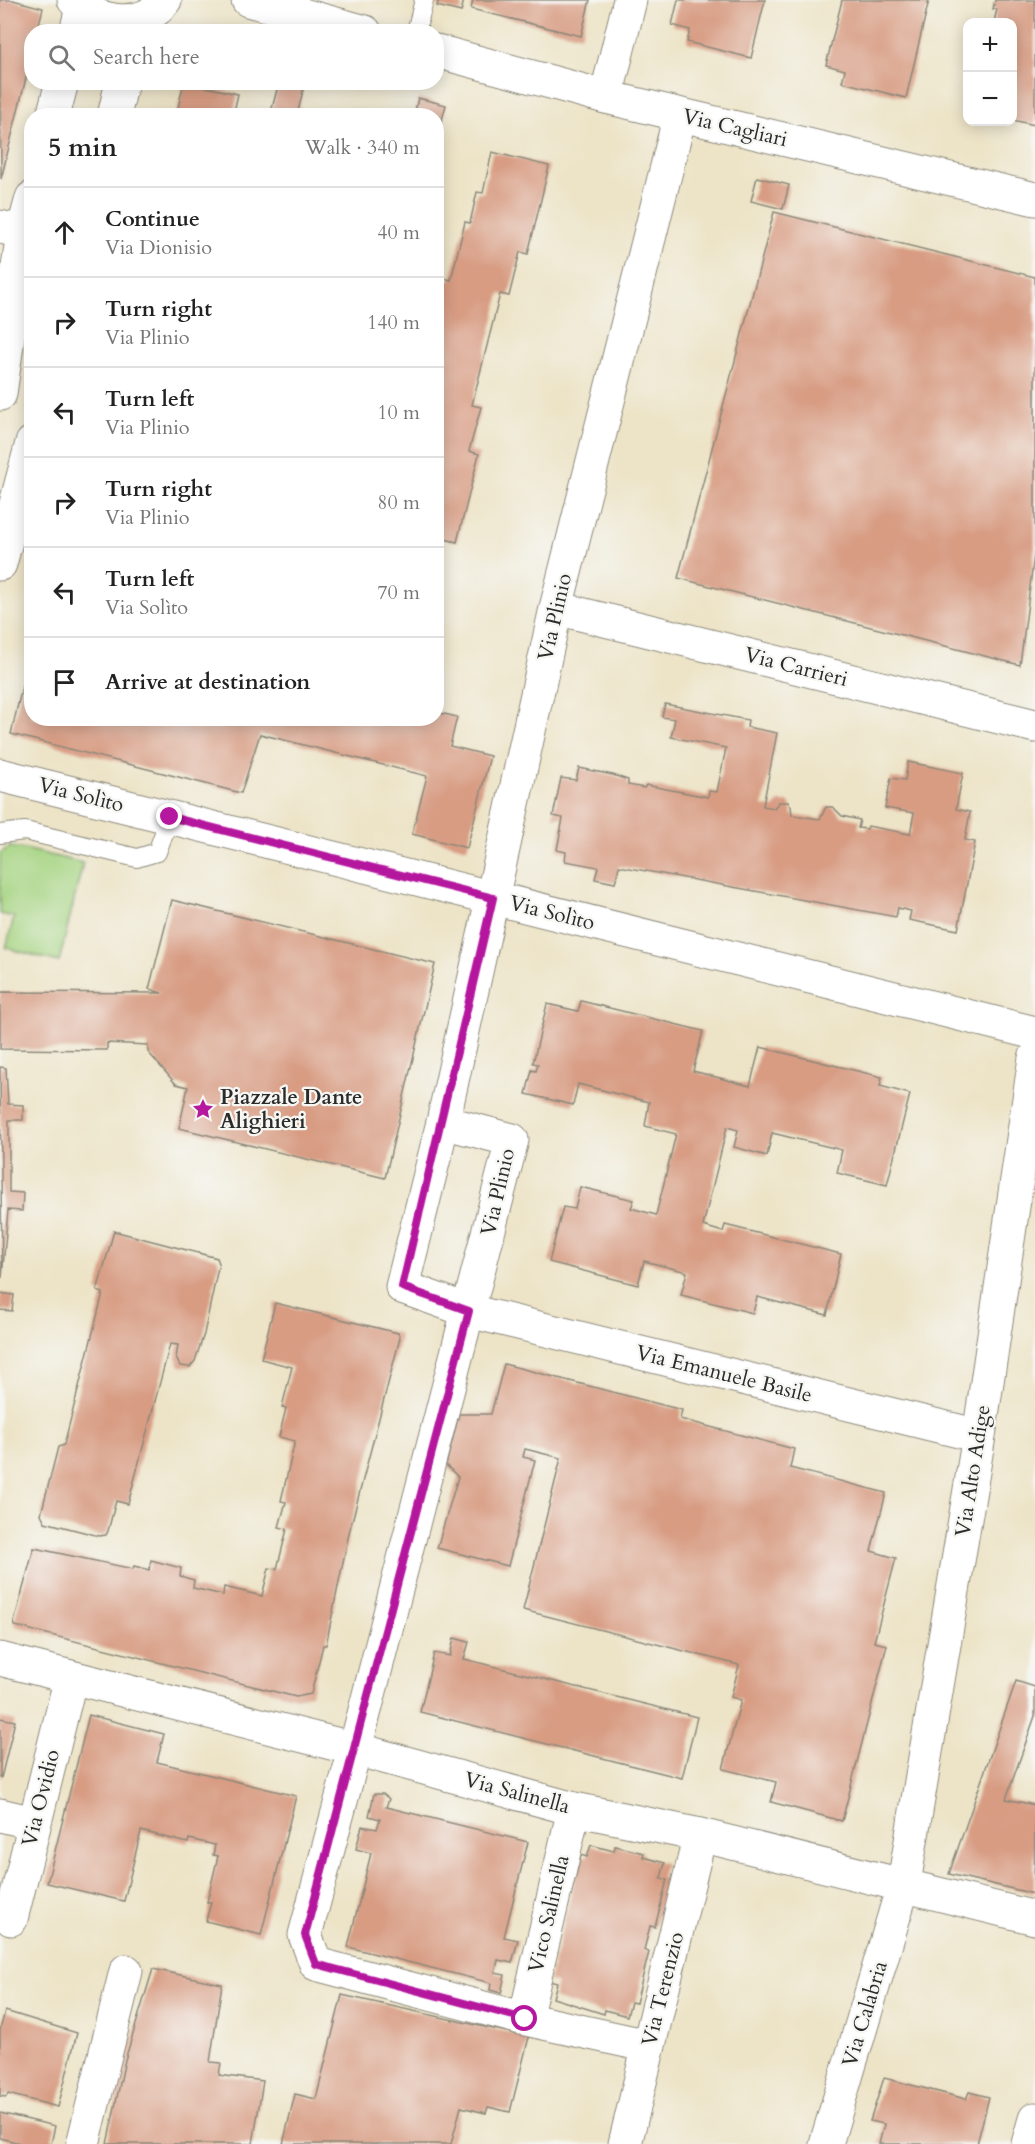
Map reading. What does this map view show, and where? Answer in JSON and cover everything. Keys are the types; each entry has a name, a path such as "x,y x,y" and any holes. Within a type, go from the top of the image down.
{"street":[{"path":"137,24 162,5 165,0"},
{"path":"248,0 336,24"},
{"path":"606,98 630,0"},
{"path":"77,13 132,24"},
{"name":"Via Cagliari","path":"444,53 606,98 1035,199"},
{"path":"55,108 60,90"},
{"path":"116,108 120,90"},
{"name":"Via Plinio","path":"469,1311 402,1287 443,1122 556,608 680,116"},
{"path":"0,394 11,229 24,210"},
{"path":"0,564 24,473"},
{"name":"Via Carrieri","path":"556,608 1035,726"},
{"name":"Via Solìto","path":"0,775 1035,1033"},
{"name":"Via Alto Adige","path":"904,1883 979,1436 1035,1058"},
{"name":"Via Plinio","path":"443,1122 512,1140 356,1749 305,1935 316,1964 525,2019"},
{"name":"Via Emanuele Basile","path":"469,1311 979,1436"},
{"name":"Via Salinella","path":"0,1659 356,1749 574,1809 700,1834 904,1883 1035,1918"},
{"name":"Via Ovidio","path":"11,1919 71,1677"},
{"name":"Vico Salinella","path":"525,2019 574,1809"},
{"path":"0,1815 34,1823"},
{"name":"Via Terenzio","path":"625,2144 700,1834"},
{"name":"Via Calabria","path":"826,2144 904,1883"},
{"path":"83,2144 126,1971"},
{"path":"525,2019 650,2046"},
{"path":"1028,2144 1035,2120"}],"lane":[{"path":"418,24 424,0"},
{"path":"0,834 25,831 137,858 157,852 170,817"}],"green space":[{"path":"10,847 83,863 59,962 6,948 14,917 0,914 0,853"}],"building":[{"path":"0,0 13,0 43,8 39,24 24,24 24,86 1,179"},
{"path":"439,0 464,0 461,12 437,6"},
{"path":"473,0 590,0 581,36 471,9"},
{"path":"678,0 765,0 751,58 687,42 690,30 672,25"},
{"path":"842,0 929,0 906,98 842,82 845,70 826,65"},
{"path":"995,0 1035,0 1035,125 1017,121 1017,18 995,18 997,9 993,9"},
{"path":"182,90 220,90 238,94 235,108 178,108"},
{"path":"277,90 303,90 299,108 272,108"},
{"path":"418,98 446,105 444,113 444,108 416,108"},
{"path":"492,152 549,166 528,254 520,252 509,296 500,294 472,405 481,407 469,451 479,454 457,542 444,539 444,278 451,280 465,222 470,223 477,192 483,193"},
{"path":"757,177 789,185 783,209 751,201"},
{"path":"774,212 1035,277 1035,547 1020,665 678,578"},
{"path":"24,679 24,726 444,726 444,714 457,717 450,746 490,756 467,848 412,834 427,776 260,734 241,793 11,734"},
{"path":"665,704 748,720 747,727 777,733 763,806 774,808 779,802 788,802 792,815 820,819 826,807 833,807 842,816 860,820 858,828 867,829 868,826 910,834 914,813 885,808 891,778 905,780 908,762 963,773 956,809 970,812 965,840 975,842 958,930 909,920 911,911 898,908 896,917 619,866 615,883 595,879 598,867 565,861 566,852 557,850 563,818 553,816 561,778 576,780 579,768 613,775 628,780 628,785 644,788 646,785 708,797 709,791 717,792 726,748 671,737 675,719 662,717"},
{"path":"172,900 435,964 385,1178 179,1128 188,1087 176,1084 148,1052 148,1045 107,1043 107,1050 0,1049 0,992 162,993 149,989"},
{"path":"581,1001 703,1031 693,1071 750,1086 760,1047 882,1077 880,1086 910,1094 887,1185 837,1173 842,1150 772,1133 767,1156 734,1147 738,1130 727,1127 703,1226 723,1232 725,1225 841,1254 827,1315 757,1297 753,1313 681,1295 687,1272 644,1261 638,1285 549,1262 563,1207 575,1209 580,1187 634,1200 631,1208 656,1215 676,1134 645,1126 649,1102 578,1084 573,1105 526,1094 532,1070 536,1071 538,1064 533,1063 547,1004 578,1011"},
{"path":"0,1067 6,1068 8,1104 23,1105 23,1120 9,1120 9,1192 23,1193 22,1211 8,1210 2,1278"},
{"path":"114,1231 217,1258 219,1263 204,1334 195,1361 190,1367 180,1366 176,1358 178,1345 170,1344 128,1504 116,1501 108,1531 106,1535 99,1536 45,1522 41,1514 58,1447 64,1445 103,1293 97,1291"},
{"path":"0,1293 14,1295 12,1311 0,1310"},
{"path":"275,1303 398,1333 400,1338 349,1533 326,1645 323,1645 311,1694 296,1697 15,1626 14,1622 34,1548 133,1569 134,1566 149,1570 151,1560 181,1568 180,1576 194,1580 193,1588 223,1595 224,1587 262,1596 269,1568 277,1569 287,1529 279,1527 286,1502 281,1501 295,1441 279,1437 286,1408 282,1407 292,1367 261,1359"},
{"path":"504,1364 682,1410 680,1419 794,1449 790,1468 886,1493 871,1551 896,1558 874,1642 887,1645 842,1821 771,1802 776,1782 723,1769 741,1700 731,1697 739,1665 523,1610 561,1458 525,1449 523,1457 535,1460 508,1566 437,1548 458,1477 446,1465 459,1414 491,1414"},
{"path":"454,1638 469,1642 464,1659 697,1717 682,1778 420,1712 434,1653 450,1656"},
{"path":"1016,1681 1035,1687 1035,1716 1006,1799 1035,1805 1034,1894 949,1874"},
{"path":"89,1715 164,1734 157,1762 296,1796 261,1935 206,1921 211,1902 207,1902 218,1856 213,1855 215,1845 189,1839 188,1843 141,1831 124,1901 47,1883"},
{"path":"0,1718 15,1721 1,1778 0,1778"},
{"path":"374,1794 383,1794 389,1799 386,1807 528,1842 504,1937 518,1940 512,1963 498,1960 495,1973 505,1975 501,1993 490,1990 491,1983 348,1947 371,1853 356,1849 362,1826 377,1829 380,1819 369,1816"},
{"path":"591,1845 614,1851 615,1846 644,1853 643,1857 665,1863 661,1878 667,1880 655,1927 650,1926 644,1950 649,1952 636,2003 631,2002 627,2016 605,2010 604,2014 553,1998 557,1983 549,1981 581,1855 587,1857"},
{"path":"153,1969 222,1984 210,2062 221,2063 219,2075 263,2081 253,2144 107,2144 125,2060"},
{"path":"342,1995 529,2037 510,2112 488,2107 486,2113 461,2107 451,2144 283,2144 295,2094 316,2099"},
{"path":"5,2011 77,2033 58,2107 8,2094 6,2097 0,2096 0,2030"},
{"path":"884,2078 966,2099 969,2092 989,2097 977,2144 879,2144 884,2124 870,2121"},
{"path":"0,2113 55,2126 51,2144 23,2144 0,2138"}],"place":[{"name":"Piazzale Dante Alighieri","path":"203,1109"}],"route":[{"path":"170,817 493,898 443,1122 402,1287 469,1311 356,1749 305,1935 316,1964 525,2019"}]}
